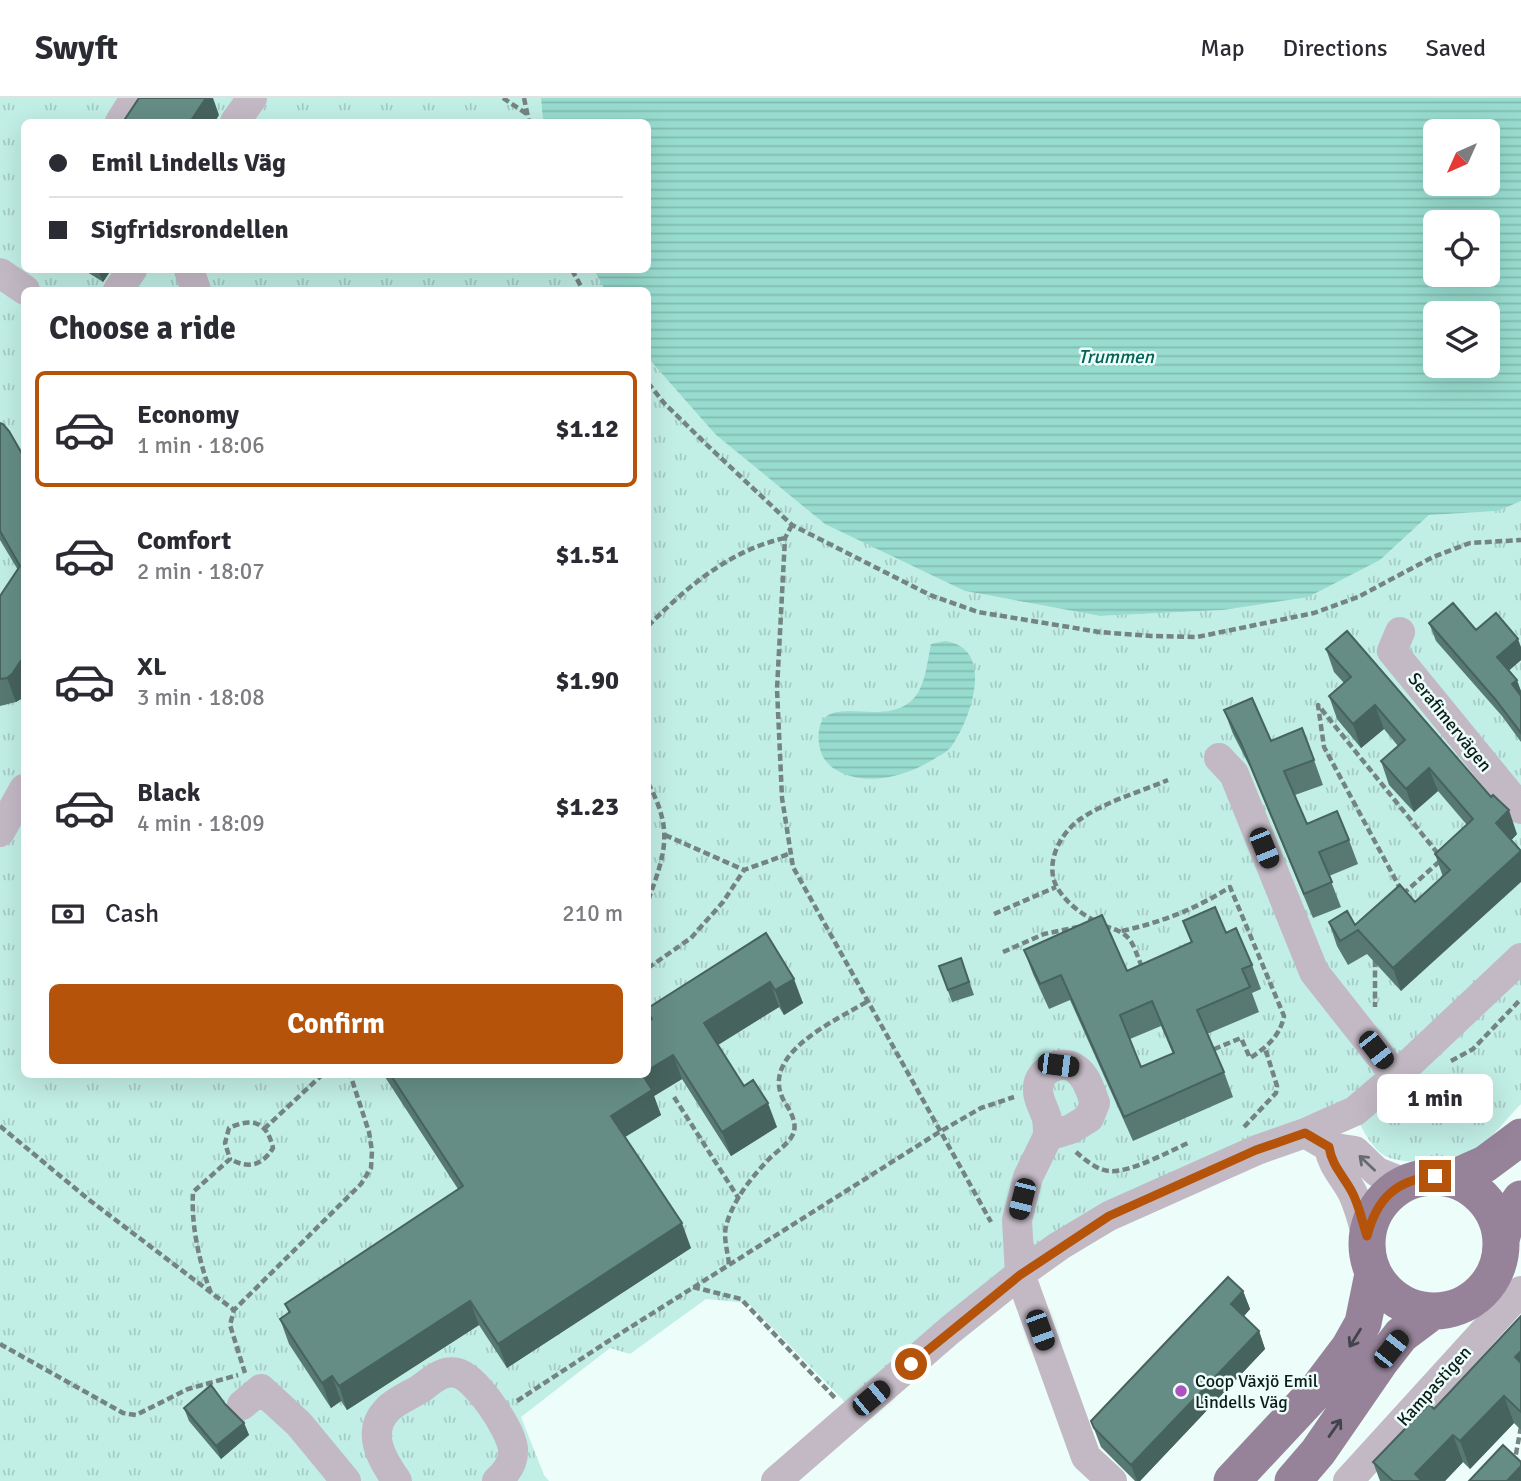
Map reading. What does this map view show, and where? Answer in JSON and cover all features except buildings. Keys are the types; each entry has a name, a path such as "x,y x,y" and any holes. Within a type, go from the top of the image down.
{"main road":[{"path":"1451,1179 1485,1164 1521,1137"},
{"path":"1501,1240 1498,1223 1485,1201 1466,1185 1451,1179 1427,1177 1405,1183 1390,1192 1379,1205 1371,1219 1367,1236 1368,1261 1383,1289 1398,1301 1415,1309 1449,1310 1464,1304 1482,1290 1496,1270 1506,1221 1521,1199"},
{"path":"1232,1481 1310,1399 1349,1348 1363,1323 1373,1274"},
{"path":"1293,1481 1318,1452 1401,1335 1433,1311"}],"street":[{"path":"122,119 135,98"},
{"path":"237,119 252,98"},
{"name":"Serafimervägen","path":"1400,632 1392,652 1521,809"},
{"path":"1219,758 1234,774 1314,972 1396,1076"},
{"path":"0,832 21,794"},
{"path":"1317,1140 1396,1076 1521,958"},
{"path":"1055,1134 1038,1097 1038,1083 1043,1073 1058,1065 1074,1067 1086,1080 1095,1102 1089,1118 1055,1134 1028,1177 1017,1220 1020,1275 1086,1457 1112,1481"},
{"path":"1317,1140 1353,1193 1367,1236"},
{"path":"776,1481 1020,1275 1109,1216 1256,1150 1317,1140 1355,1151 1377,1172 1405,1183"},
{"name":"Kampastigen","path":"1348,1481 1521,1291"},
{"path":"397,1481 376,1448 378,1427 387,1409 446,1372 460,1373 473,1381 505,1427 513,1448 511,1462 497,1481"},
{"path":"242,1405 261,1389 299,1424 346,1481"}],"path":[{"path":"503,98 527,114"},
{"path":"524,98 528,119"},
{"path":"651,386 697,436 792,525 930,595 978,612 1099,632 1197,637 1314,613 1358,597 1433,557 1471,543 1521,540"},
{"path":"792,525 785,538 777,689 782,798 793,867 993,1227"},
{"path":"651,623 699,580 729,560 760,544 785,538"},
{"path":"1396,902 1442,859 1318,705 1324,747 1403,894"},
{"path":"1146,976 1129,938 1122,931 1102,925 1080,913 1056,887 1052,869 1060,841 1075,823 1098,809 1168,780"},
{"path":"651,789 664,824 665,849 651,892"},
{"path":"664,835 744,870"},
{"path":"651,966 691,937 723,902 744,870 791,853"},
{"path":"994,914 1056,887"},
{"path":"1122,931 1177,916 1230,887 1284,1016 1282,1027 1265,1048 1250,1058 1241,1038 1212,1050"},
{"path":"1003,952 1044,934 1102,925"},
{"path":"1375,956 1376,1050"},
{"path":"1254,973 1265,970"},
{"path":"729,1264 725,1228 738,1199 751,1178 793,1135 794,1123 778,1090 779,1076 788,1055 798,1045 868,1001"},
{"path":"1241,1130 1276,1093 1277,1086 1265,1048"},
{"path":"264,1129 319,1078"},
{"path":"0,1344 123,1413 136,1415 188,1389 245,1373 230,1325 234,1310 361,1184 371,1168 369,1132 351,1078"},
{"path":"496,1415 941,1131 981,1108 1038,1090"},
{"path":"674,1097 738,1199"},
{"path":"243,1122 258,1124 270,1133 273,1148 266,1160 254,1165 242,1165 230,1158 225,1143 229,1128 243,1122"},
{"path":"0,1126 88,1199 234,1310"},
{"path":"1055,1134 1088,1162 1108,1171 1125,1170 1188,1143"},
{"path":"211,1293 203,1271 192,1205 193,1192 230,1158"},
{"path":"693,1287 741,1299 851,1415"},
{"path":"1511,1466 1516,1459 1521,1427"},
{"path":"1516,1459 1521,1466"}],"green space":[{"path":"0,98 541,98 543,119 21,119 21,273 596,273 603,287 21,287 21,1078 651,1078 651,361 715,434 965,591 1100,616 1223,610 1380,560 1429,515 1498,511 1521,501 1521,1104 1480,1146 1460,1155 1431,1161 1402,1161 1391,1158 1376,1149 1347,1100 1248,1139 847,1404 748,1303 706,1299 630,1354 610,1348 521,1417 544,1475 549,1481 0,1481"}],"water":[{"name":"Trummen","path":"541,98 1521,98 1521,501 1498,511 1429,515 1380,560 1308,597 1223,610 1100,616 965,591 825,524 715,434 651,361 651,287 603,287 596,273 651,273 651,119 543,119"},
{"path":"945,641 961,646 970,657 975,670 975,686 966,720 949,749 912,770 874,779 850,776 828,764 819,742 819,730 824,718 847,711 894,710 908,704 921,686 931,644"}],"place":[{"name":"Coop Växjö Emil Lindells Väg","path":"1181,1391"}],"route":[{"path":"911,1364 950,1330 1059,1247 1109,1216 1256,1150 1305,1133 1329,1147 1336,1170 1353,1193 1367,1236 1371,1219 1390,1192 1419,1178 1435,1176"}]}
